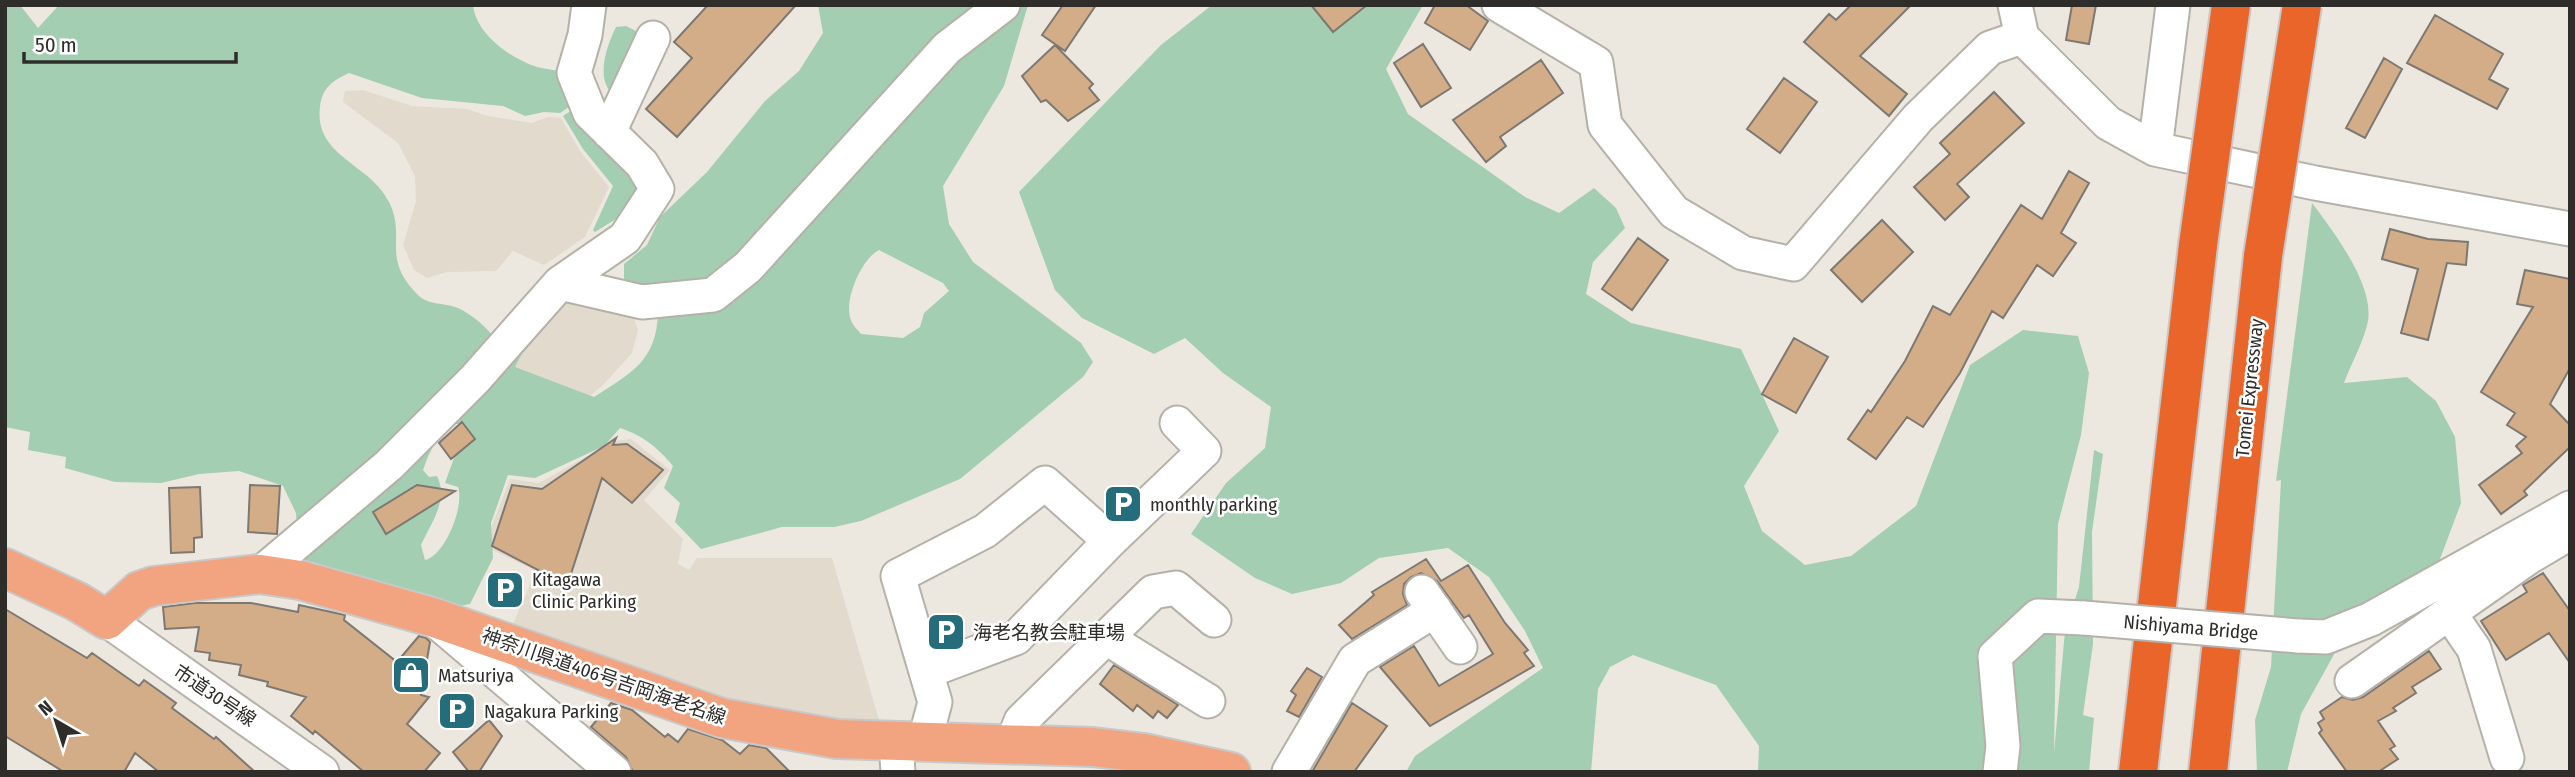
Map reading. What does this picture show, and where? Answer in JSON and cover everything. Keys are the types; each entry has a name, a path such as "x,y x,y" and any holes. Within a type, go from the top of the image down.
{"highway":[{"path":"2138,772 2198,245 2231,5"},
{"name":"Tomei Expressway","path":"2208,772 2263,256 2302,5"}],"main road":[{"path":"5,568 76,601 107,620"},
{"name":"神奈川県道406号吉岡海老名線","path":"107,620 139,591 154,586 260,574 311,583 432,617 722,718 906,753 1011,746 1102,759 1144,753 1231,772"}],"street":[{"path":"260,574 389,465 475,379 560,283 625,238 657,189 642,164 590,113 573,74 585,35 589,5"},
{"path":"560,283 642,302 713,295 748,267 947,48 1003,5"},
{"path":"1499,5 1597,63 1605,125 1674,212 1743,253 1793,264 1918,118 1990,48 2022,37"},
{"path":"2015,5 2022,37 2108,123 2155,149 2315,183 2570,229"},
{"path":"2155,149 2173,5"},
{"path":"610,132 653,38"},
{"path":"928,671 1016,638 1110,541 1214,443 1177,423"},
{"path":"906,753 934,702 928,671 898,576 985,531 1045,483 1110,541"},
{"name":"Nishiyama Bridge","path":"2000,772 2003,746 1995,656 2038,616 2326,636 2371,619 2570,508"},
{"path":"2352,681 2529,557 2570,533"},
{"path":"1011,746 1021,721 1153,592 1176,588 1214,620"},
{"path":"1289,772 1355,660 1428,601 1460,647"},
{"path":"2450,614 2474,649 2507,758"},
{"path":"432,617 614,772"},
{"name":"市道30号線","path":"107,620 322,772"},
{"path":"1105,636 1209,701"}],"shaded area":[{"path":"363,90 412,106 467,109 488,116 532,123 548,117 561,118 580,151 609,187 585,237 544,265 513,251 496,271 447,272 427,278 414,270 403,245 416,201 415,176 398,143 343,102 345,91"},
{"path":"588,295 631,309 638,330 632,353 603,385 578,406 548,416 503,359 560,303"},
{"path":"631,439 670,470 644,500 683,539 678,564 689,570 697,558 832,558 879,720 844,722 743,705 649,676 513,624 536,571 484,546 510,479 539,483 614,441"}],"green space":[{"path":"5,5 20,5 38,28 59,5 473,5 480,26 496,44 527,63 568,75 575,103 560,113 544,112 525,116 503,106 422,98 349,73 333,82 326,90 321,100 320,124 334,149 369,178 389,202 396,226 400,270 418,295 426,301 453,306 463,311 495,339 527,344 515,367 594,397 640,364 653,343 658,312 624,280 624,264 647,245 660,217 707,172 765,101 799,71 823,33 818,5 1028,5 1004,86 943,186 949,224 973,262 1081,343 1093,362 1083,377 960,479 861,521 834,527 782,527 701,549 675,522 680,503 664,488 673,466 650,443 620,428 604,446 535,478 508,475 491,523 493,558 470,604 459,606 299,562 296,513 283,486 239,471 199,474 161,483 115,482 65,468 66,457 28,450 30,432 5,427","holes":["879,250 943,283 949,291 924,313 920,327 903,338 861,334 851,320 849,303 855,282 866,262","447,424 460,424 454,458 445,483 458,487 459,505 446,540 440,549 425,560 421,545 437,511 441,494 437,476 429,477 423,470 433,446"]},
{"path":"1212,5 1423,5 1386,69 1408,114 1525,197 1559,213 1594,188 1616,208 1625,228 1593,262 1586,294 1631,323 1741,349 1779,431 1744,486 1762,531 1805,565 1851,556 1916,506 1970,365 2023,330 2078,336 2089,373 2081,435 2058,524 2054,753 2065,631 2079,587 2094,450 2103,454 2092,532 2093,644 2083,715 2094,718 2089,772 1758,772 1759,746 1716,685 1633,655 1610,667 1598,689 1591,772 1406,772 1415,756 1543,668 1525,631 1489,577 1448,548 1379,558 1341,583 1292,594 1255,578 1191,534 1226,483 1265,448 1271,407 1223,373 1185,338 1154,354 1082,318 1055,290 1019,192 1161,45"},
{"path":"626,26 640,33 610,91 604,76 607,50 616,27"},
{"path":"578,106 641,184 624,214 595,232 593,230 613,186 583,149 563,116"},
{"path":"2312,203 2350,259 2365,291 2368,306 2366,329 2344,383 2407,377 2436,401 2455,437 2461,503 2440,559 2399,593 2352,622 2301,714 2287,772 2257,772 2255,720 2271,667 2281,480 2276,481"}],"building":[{"path":"708,5 796,5 677,137 646,109 692,58 674,42"},
{"path":"1063,5 1096,5 1065,51 1042,35"},
{"path":"1311,5 1367,5 1333,32"},
{"path":"1435,5 1466,5 1488,21 1470,50 1425,23"},
{"path":"1851,5 1911,5 1860,56 1907,94 1889,116 1804,42 1829,14 1836,20"},
{"path":"2072,5 2096,5 2089,44 2066,40"},
{"path":"2435,15 2503,54 2489,79 2508,89 2497,109 2407,63"},
{"path":"1423,44 1451,88 1421,107 1394,63"},
{"path":"1055,45 1093,84 1089,88 1099,100 1068,121 1046,100 1041,102 1022,76"},
{"path":"2384,58 2402,69 2365,138 2346,128"},
{"path":"1541,60 1563,93 1500,137 1506,146 1486,162 1453,120"},
{"path":"1784,78 1817,102 1780,153 1747,129"},
{"path":"1994,92 2024,123 1957,184 1969,197 1945,220 1914,187 1950,154 1940,143"},
{"path":"2069,171 2089,183 2061,233 2076,243 2053,276 2037,265 2003,318 1992,311 1960,373 1923,427 1907,417 1876,459 1848,439 1868,410 1871,412 1905,361 1933,306 1950,315 2021,205 2042,219"},
{"path":"1882,220 1913,252 1862,302 1831,270"},
{"path":"2390,229 2428,239 2468,242 2466,265 2447,263 2428,340 2401,333 2418,269 2382,259"},
{"path":"1638,238 1668,260 1632,310 1602,289"},
{"path":"2525,270 2570,279 2570,368 2550,404 2570,425 2570,447 2524,491 2527,495 2501,514 2479,485 2522,453 2516,446 2526,437 2507,425 2515,413 2481,392 2533,307 2517,304"},
{"path":"1794,338 1828,357 1796,413 1762,394"},
{"path":"462,422 475,439 451,459 439,443"},
{"path":"616,438 613,445 627,444 663,470 632,503 602,478 569,580 559,577 557,580 492,546 512,485 542,489"},
{"path":"250,485 280,486 277,534 248,532"},
{"path":"417,485 455,491 386,534 373,512"},
{"path":"200,487 202,537 194,538 194,552 171,553 169,488"},
{"path":"1426,559 1441,581 1468,565 1505,623 1528,650 1524,653 1534,666 1430,726 1380,667 1414,646 1439,686 1493,654 1469,615 1464,618 1437,581 1421,573 1404,584 1403,594 1407,605 1352,639 1339,625 1374,595 1372,592"},
{"path":"2543,573 2570,611 2570,663 2549,633 2506,660 2481,621 2527,592 2523,585"},
{"path":"195,603 251,603 298,612 299,605 345,615 344,620 397,662 419,636 426,638 430,642 421,695 429,697 407,724 440,753 424,772 364,772 315,731 313,734 291,716 306,697 267,686 268,682 239,675 241,665 209,660 210,653 195,651 199,627 165,629 163,607"},
{"path":"5,609 87,658 92,653 139,686 144,680 176,703 172,708 214,739 216,737 255,772 159,772 135,753 124,772 64,772 5,736"},
{"path":"2429,651 2441,669 2412,687 2416,693 2393,708 2396,711 2378,721 2395,746 2390,749 2398,759 2378,772 2347,772 2319,733 2322,730 2318,723 2324,719 2320,712 2342,697 2353,700 2363,697"},
{"path":"1114,665 1178,705 1167,718 1158,711 1153,718 1137,705 1133,711 1100,684"},
{"path":"1307,668 1322,677 1299,717 1287,711 1296,695 1291,691"},
{"path":"611,703 632,710 665,737 668,734 678,742 688,729 722,740 740,754 749,745 766,748 790,772 633,772 626,757 591,727"},
{"path":"1352,703 1387,726 1354,772 1312,772"},
{"path":"489,720 502,736 479,772 469,772 453,752"}],"place":[{"name":"monthly parking","path":"1123,504"},
{"name":"Kitagawa Clinic Parking","path":"505,590"},
{"name":"海老名教会駐車場","path":"946,632"},
{"name":"Matsuriya","path":"411,675"},
{"name":"Nagakura Parking","path":"457,711"}]}
